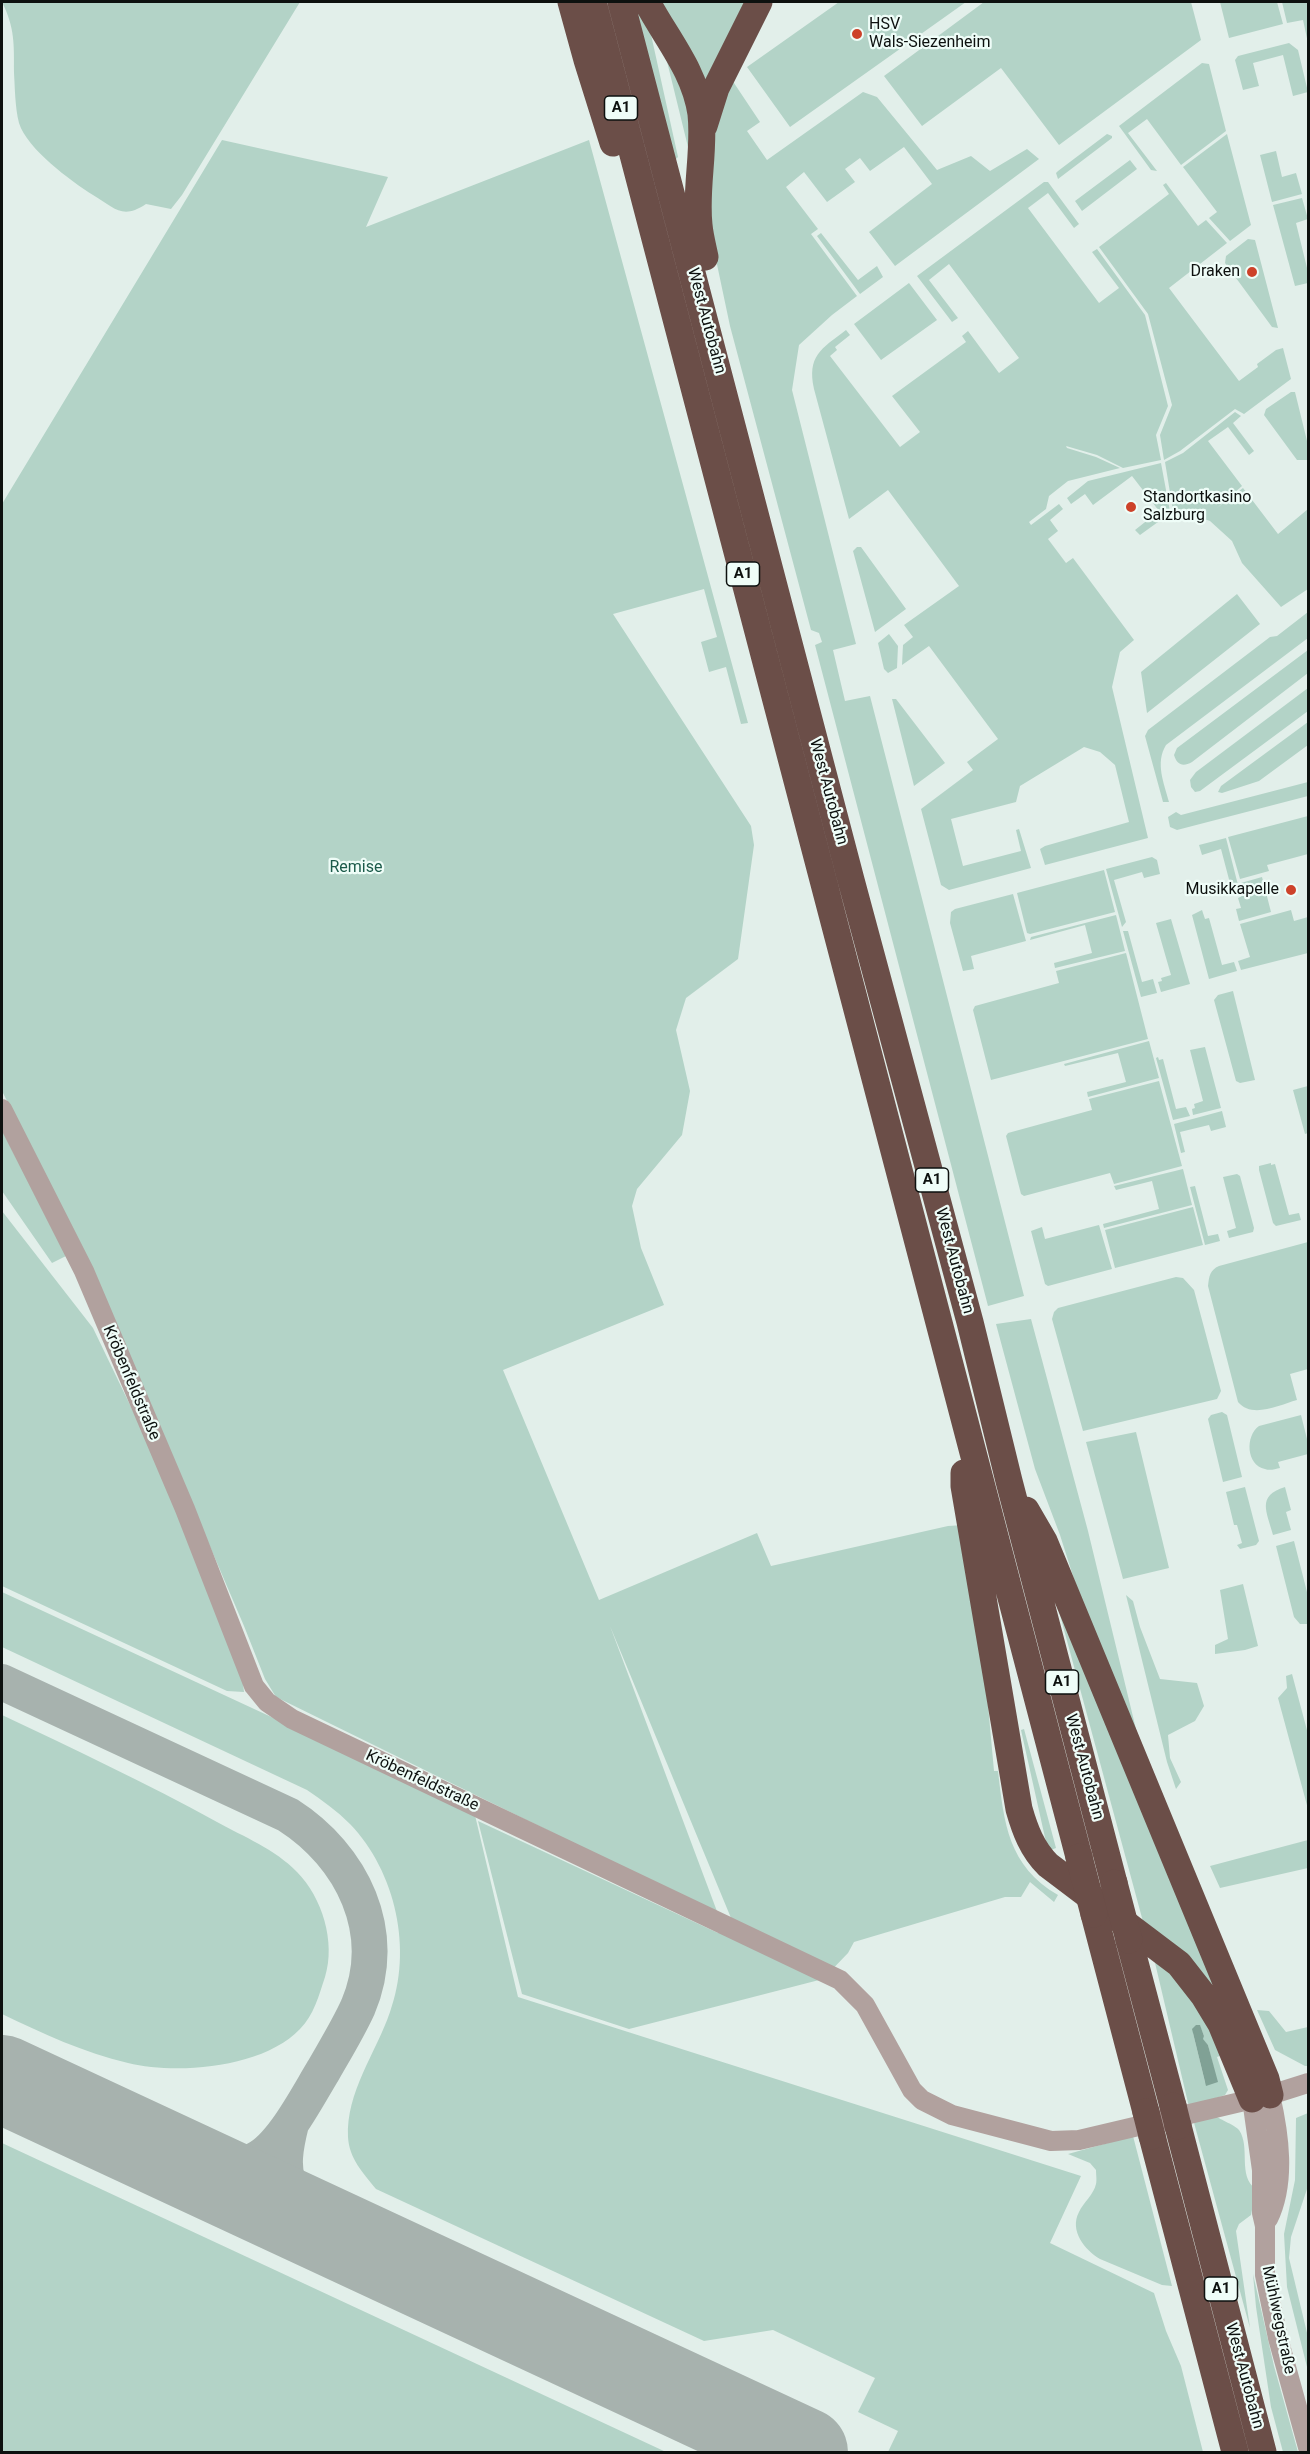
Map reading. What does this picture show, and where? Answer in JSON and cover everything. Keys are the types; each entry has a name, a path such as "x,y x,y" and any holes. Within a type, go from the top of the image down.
{"highway":[{"path":"571,2 631,200 648,214"},
{"name":"West Autobahn","path":"593,2 1094,1914 1142,2126 1235,2452"},
{"name":"West Autobahn","path":"621,2 854,891 970,1322 1009,1482 1263,2452"},
{"path":"647,2 689,74 700,111 702,133 699,226 709,272 704,315"},
{"path":"702,133 716,88 759,2"},
{"path":"965,1426 964,1486 1024,1829 1034,1848 1048,1865 1164,1951 1192,1980 1221,2024 1261,2097"},
{"path":"1009,1482 1044,1541 1266,2079 1261,2097"}],"street":[{"name":"Kröbenfeldstraße","path":"2,1109 84,1271 185,1509 254,1686 267,1702 292,1719 840,1980 865,2005 912,2090 934,2108 952,2115 1051,2141 1079,2140 1142,2126"},
{"path":"1142,2126 1308,2083"},
{"name":"Mühlwegstraße","path":"1261,2097 1279,2151 1273,2209 1265,2226 1265,2275 1278,2338 1308,2447"}],"green space":[{"path":"2,2 300,2 182,195 171,209 146,204 138,209 124,212 107,204 62,173 40,154 24,133 19,123 16,104 13,36"},
{"path":"632,2 648,21 678,157 675,160"},
{"path":"654,2 750,2 705,102"},
{"name":"HSV Wals-Siezenheim","path":"839,2 966,2 790,127 747,67"},
{"path":"984,2 1191,2 1201,40 1059,145 1001,68 922,126 884,76"},
{"path":"1220,2 1277,2 1283,24 1229,38"},
{"path":"1282,2 1308,2 1308,43 1303,20 1287,23"},
{"path":"662,41 683,78 692,145 688,147"},
{"path":"1289,43 1298,50 1308,92 1293,96 1283,55 1253,63 1259,86 1243,90 1235,60 1238,56"},
{"path":"1202,63 1209,64 1226,131 1181,165 1147,119 1128,133 1157,171 1151,170 1119,126"},
{"path":"730,77 760,122 747,131 767,160 863,92 877,97 937,170 971,156 990,171 1027,149 1039,159 895,266 869,232 932,184 904,147 870,171 860,158 845,169 855,182 827,202 804,172 786,187 818,229 811,234 857,296 799,345 792,390 856,644 833,650 845,701 870,696 1024,1296 988,1306 815,645 822,642 819,633 811,630 730,326 711,236 706,181 715,120"},
{"path":"1107,134 1112,138 1058,179 1056,173 1058,171"},
{"path":"1227,134 1251,225 1230,241 1209,218 1217,212 1183,167"},
{"name":"Remise","path":"222,140 388,177 366,227 589,140 748,723 741,724 726,667 709,672 701,642 717,637 704,589 613,614 751,826 754,845 738,959 686,998 676,1030 690,1091 682,1135 637,1189 632,1206 641,1248 664,1305 503,1370 599,1600 757,1533 771,1566 948,1526 964,1525 984,1661 994,1771 998,1771 1006,1825 1019,1857 1028,1871 1058,1895 1054,1902 1030,1882 1021,1897 1005,1897 854,1942 848,1953 823,1979 629,2029 522,1994 478,1821 718,1933 731,1918 610,1626 718,1914 276,1697 265,1679 90,1266 2,1091 2,504"},
{"path":"1276,151 1282,177 1296,173 1302,194 1272,202 1260,155"},
{"path":"1130,160 1137,169 1082,211 1075,201"},
{"path":"1044,182 1048,182 1079,224 1074,228 1048,193 1028,208 1099,303 1119,288 1092,252 1097,249 1145,315 1168,406 1156,435 1161,460 1123,468 1097,455 1066,446 1120,468 1068,481 1049,496 1046,509 1029,522 1031,525 1059,504 1063,509 1050,520 1058,531 1048,539 1066,563 1073,558 1134,640 1120,652 1112,687 1148,838 1045,865 1040,849 1045,846 1129,822 1115,765 1100,752 1084,747 1020,786 1016,802 951,819 963,866 1021,851 1016,830 1019,829 1031,868 949,890 941,885 921,809 973,770 967,762 998,739 929,646 902,665 903,645 913,637 904,625 959,586 888,490 849,519 814,389 812,378 814,361 823,348 846,330 850,335 835,347 837,350 830,356 900,447 920,432 892,396 966,342 962,336 968,331 999,373 1019,358 949,264 929,280 958,318 952,322 917,276"},
{"path":"1166,183 1198,226 1206,220 1227,243 1169,288 1239,381 1258,367 1257,364 1276,350 1283,348 1291,379 1244,414 1235,409 1180,451 1164,460 1160,435 1172,405 1148,314 1099,247 1169,194 1163,185"},
{"path":"1302,198 1308,219 1296,223 1308,272 1308,283 1295,286 1273,205"},
{"path":"821,233 858,280 877,266 883,277 860,294 817,236"},
{"path":"1248,239 1255,240 1278,328 1272,327 1225,263 1226,256"},
{"path":"909,283 937,320 881,360 854,324"},
{"path":"1291,392 1295,392 1308,445 1308,460 1297,460 1264,415 1266,409"},
{"path":"1235,412 1241,416 1233,423 1254,451 1249,455 1228,427 1208,441 1242,486 1217,508 1243,488 1278,534 1308,509 1308,589 1281,607 1242,563 1232,541 1210,521 1195,516 1174,517 1165,462 1183,453"},
{"path":"1161,463 1171,517 1158,522 1140,535 1135,530 1159,511 1132,476 1093,505 1085,494 1071,504 1067,498 1088,481"},
{"path":"861,547 906,609 875,632 853,551"},
{"path":"1237,594 1260,624 1147,713 1141,672"},
{"path":"1308,612 1308,638 1166,745 1161,766 1169,802 1163,802 1145,736 1148,730 1270,637 1277,636"},
{"path":"889,634 898,646 897,668 888,673 884,669 878,643"},
{"path":"1308,650 1308,673 1192,762 1183,765 1177,761 1174,755 1177,748"},
{"path":"1308,688 1308,711 1200,791 1195,792 1190,780 1196,772"},
{"path":"892,699 896,699 945,763 914,786"},
{"path":"1308,722 1308,745 1259,781 1222,793 1218,792 1221,786"},
{"path":"1308,782 1308,796 1177,830 1170,827 1168,817 1176,812 1181,815"},
{"path":"1308,816 1308,854 1267,865 1269,871 1240,879 1228,837"},
{"path":"1226,838 1238,885 1231,887 1221,849 1202,855 1199,845"},
{"path":"1152,857 1157,860 1160,874 1144,878 1142,872 1114,880 1126,922 1122,927 1106,869"},
{"path":"1104,870 1115,912 1027,933 1017,893"},
{"path":"1262,877 1271,912 1239,921 1236,909 1241,908 1238,898 1244,895 1241,883"},
{"path":"1013,894 1026,941 971,956 974,969 963,971 950,923 951,912"},
{"path":"1202,910 1205,919 1209,918 1222,965 1234,962 1237,971 1209,979 1192,915"},
{"path":"1291,910 1294,921 1308,917 1308,953 1241,970 1238,961 1250,957 1240,924"},
{"path":"1116,915 1125,951 1055,968 1054,963 1092,953 1085,925 1030,940 1031,937"},
{"path":"1171,919 1190,984 1161,992 1158,982 1162,981 1161,978 1171,975 1156,923"},
{"path":"1123,931 1128,931 1142,982 1153,979 1157,993 1141,997"},
{"path":"1126,953 1148,1039 991,1080 973,1010 975,1006 1059,983 1056,971"},
{"path":"1233,991 1255,1080 1240,1083 1236,1081 1214,1000 1218,995"},
{"path":"1149,1041 1159,1078 1088,1097 1087,1092 1126,1082 1118,1053 1065,1066 1064,1064"},
{"path":"1205,1047 1221,1108 1193,1115 1194,1104 1203,1101 1190,1050"},
{"path":"1158,1057 1159,1060 1163,1059 1176,1109 1186,1107 1190,1116 1173,1120 1156,1058"},
{"path":"1159,1081 1182,1166 1114,1184 1110,1173 1024,1196 1021,1194 1006,1136 1008,1133 1092,1110 1089,1099"},
{"path":"1308,1086 1308,1133 1305,1134 1293,1090"},
{"path":"1222,1111 1226,1127 1211,1131 1209,1125 1180,1132 1185,1152 1181,1153 1174,1124"},
{"path":"2,1130 66,1256 52,1263 2,1191"},
{"path":"1271,1163 1271,1165 1275,1164 1289,1215 1299,1213 1301,1220 1276,1226 1273,1223 1259,1170 1259,1166"},
{"path":"1183,1169 1192,1205 1104,1228 1103,1224 1159,1209 1152,1181 1116,1190 1114,1186"},
{"path":"1237,1174 1240,1176 1254,1228 1253,1232 1229,1238 1227,1231 1236,1228 1223,1177"},
{"path":"1195,1186 1208,1236 1218,1234 1220,1241 1205,1245 1190,1187"},
{"path":"1193,1207 1203,1245 1115,1268 1105,1230"},
{"path":"2,1211 93,1328 167,1482 241,1666 244,1692 227,1691 2,1586"},
{"path":"1099,1225 1112,1269 1048,1286 1045,1284 1031,1231 1042,1227 1045,1239"},
{"path":"1308,1242 1308,1369 1290,1374 1297,1400 1266,1409 1251,1410 1238,1402 1208,1286 1210,1276 1212,1271 1219,1266"},
{"path":"1176,1277 1183,1278 1194,1290 1221,1391 1217,1399 1083,1431 1052,1319 1054,1312 1058,1308"},
{"path":"1031,1319 1088,1531 1143,1758 1081,1601 1060,1535 1035,1469 996,1324"},
{"path":"1222,1412 1227,1415 1242,1477 1223,1482 1208,1419 1211,1415"},
{"path":"1301,1415 1308,1443 1308,1454 1278,1462 1280,1468 1269,1470 1254,1462 1250,1443 1251,1436 1259,1426"},
{"path":"1136,1432 1169,1568 1123,1579 1086,1442"},
{"path":"1245,1487 1259,1541 1256,1545 1240,1549 1237,1545 1242,1543 1237,1525 1234,1525 1226,1492"},
{"path":"1285,1487 1291,1510 1286,1512 1291,1530 1273,1535 1267,1512 1267,1500 1270,1495"},
{"path":"1294,1541 1308,1596 1307,1624 1300,1624 1294,1617 1276,1546"},
{"path":"1243,1584 1258,1646 1215,1654 1215,1645 1228,1639 1220,1590"},
{"path":"1053,1589 1255,2072 1145,1929"},
{"path":"2,1592 474,1811 518,1997 1081,2176 1050,2243 1154,2293 1166,2331 1181,2366 1203,2452 888,2452 898,2431 858,2412 875,2378 773,2330 704,2341 376,2189 351,2152 348,2137 349,2120 357,2088 390,2012 397,1988 400,1938 389,1888 366,1843 345,1819 307,1790 2,1647"},
{"path":"1126,1595 1133,1601 1140,1627 1160,1679 1197,1683 1204,1706 1195,1721 1168,1735 1170,1758 1181,1782 1176,1789 1167,1762"},
{"path":"1292,1674 1308,1734 1308,1809 1278,1698 1287,1688 1286,1676"},
{"path":"2,1715 137,1780 248,1838 269,1850 297,1872 306,1882 320,1907 328,1935 329,1949 325,1977 318,1998 309,2018 300,2029 284,2042 242,2060 194,2068 148,2067 95,2054 2,2014"},
{"path":"1024,1729 1056,1848 1048,1851 1021,1730"},
{"path":"1308,1840 1308,1868 1220,1888 1210,1866"},
{"path":"1152,1950 1182,1976 1222,2055 1217,2057 1228,2090 1225,2095 1189,2107","holes":["1200,2026 1204,2036 1202,2039 1208,2045 1217,2082 1205,2082 1193,2029"]},
{"path":"1257,2010 1269,2011 1286,2032 1308,2027 1308,2066 1275,2050"},
{"path":"1308,2113 1308,2186 1291,2237 1289,2258 1308,2337 1308,2371 1287,2287 1284,2234 1295,2180 1296,2118"},
{"path":"1215,2116 1239,2130 1244,2145 1247,2177 1256,2189 1251,2215 1239,2224 1236,2231 1250,2328 1193,2119"},
{"path":"1133,2136 1172,2286 1162,2285 1100,2259 1089,2251 1077,2233 1076,2219 1095,2188 1096,2170 1090,2163 1068,2154"},
{"path":"2,2143 666,2452 2,2452"},
{"path":"1253,2274 1274,2366 1298,2452 1283,2452 1271,2407"}],"shaded area":[{"path":"1200,2025 1203,2039 1208,2045 1218,2082 1206,2086 1192,2029"}],"taxiway":[{"path":"2,1682 288,1815 311,1832 330,1852 347,1874 359,1898 367,1924 370,1951 367,1979 358,2007 337,2047 293,2120 265,2154 242,2165 202,2172"},
{"path":"291,2124 285,2156 287,2180 298,2201 319,2227"}],"runway":[{"path":"2,2079 804,2452"}],"place":[{"name":"HSV Wals-Siezenheim","path":"857,34"},
{"name":"Draken","path":"1252,272"},
{"name":"Standortkasino Salzburg","path":"1131,507"},
{"name":"Musikkapelle","path":"1291,890"}]}
